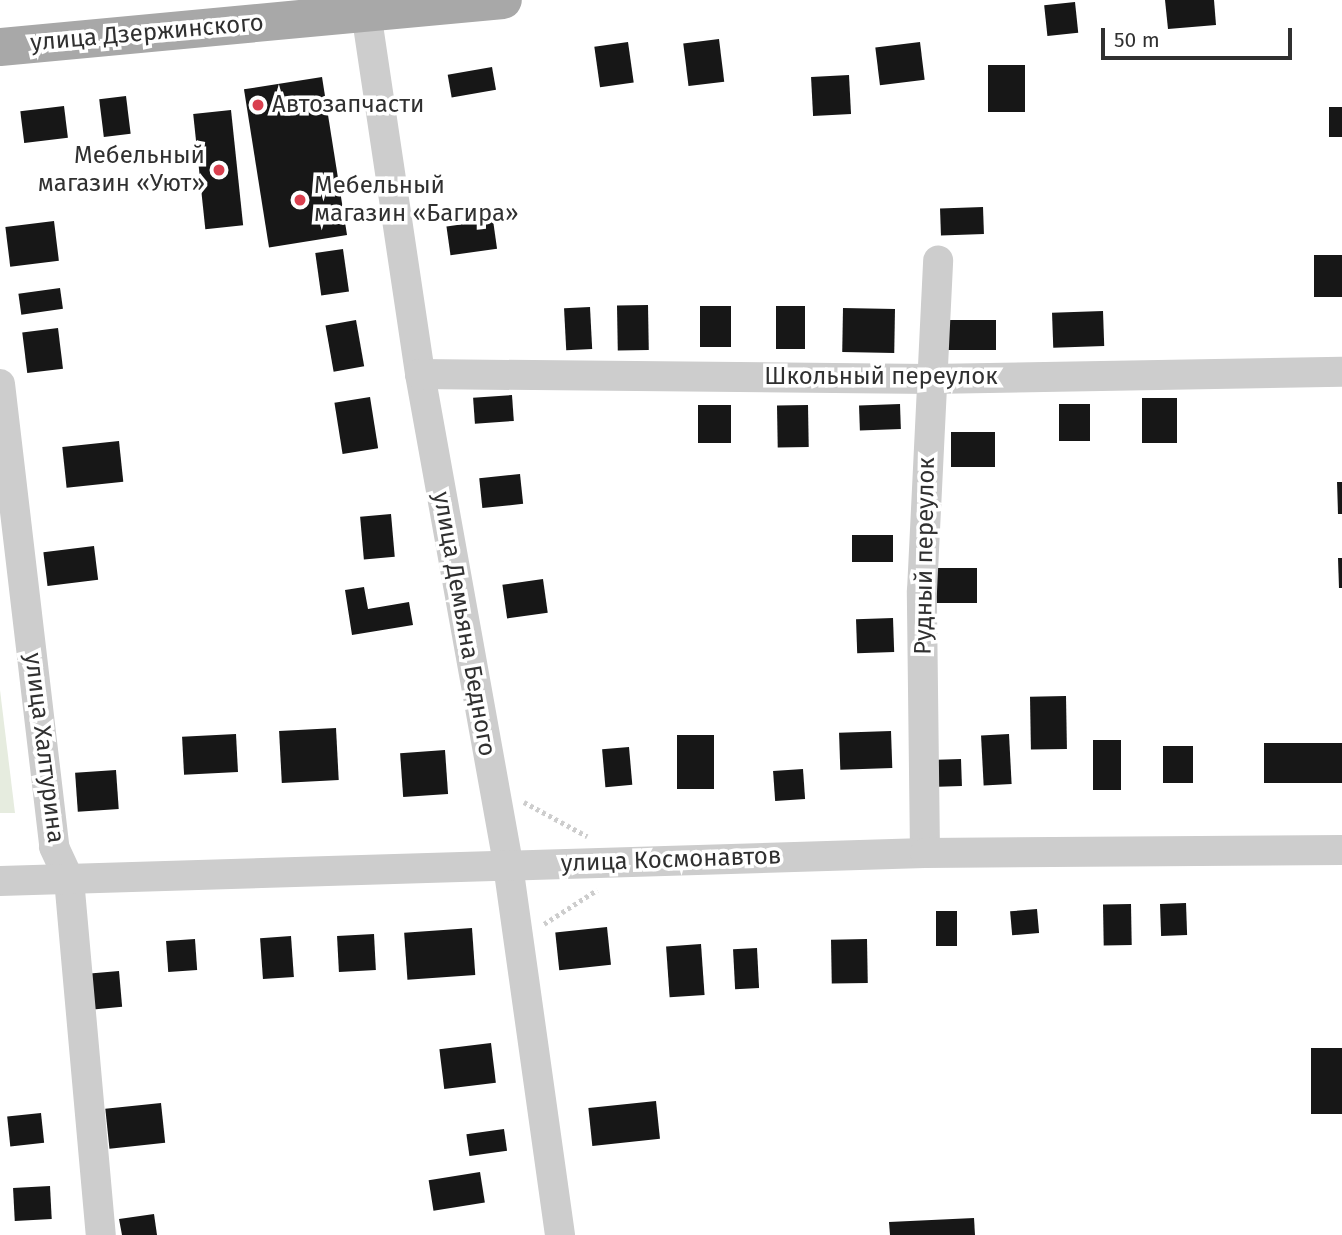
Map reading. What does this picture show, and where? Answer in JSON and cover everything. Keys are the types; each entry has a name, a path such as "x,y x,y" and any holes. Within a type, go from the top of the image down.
{"main road":[{"name":"улица Дзержинского","path":"0,47 503,0"}],"street":[{"name":"улица Демьяна Бедного","path":"366,12 420,374 508,865 559,1235"},
{"name":"Рудный переулок","path":"925,853 922,592 930,379 938,260"},
{"name":"Школьный переулок","path":"420,374 930,379 1342,373"},
{"name":"улица Халтурина","path":"0,384 54,847 69,879 101,1235"},
{"name":"улица Космонавтов","path":"0,881 925,853 1342,850"}],"path":[{"path":"491,781 587,836"},
{"path":"538,930 556,913 587,901 607,880 611,862"}],"shaded area":[{"path":"0,690 15,813 0,813"}],"building":[{"path":"1165,0 1214,0 1216,25 1168,29"},
{"path":"1075,2 1078,33 1047,36 1044,5"},
{"path":"719,39 724,82 689,86 683,43"},
{"path":"628,42 634,83 600,87 594,47"},
{"path":"920,42 925,80 880,85 875,47"},
{"path":"988,65 1025,65 1025,112 988,112"},
{"path":"492,67 496,90 452,97 448,75"},
{"path":"849,75 851,114 813,116 811,77"},
{"path":"322,77 347,235 269,247 244,89"},
{"path":"126,96 131,134 104,137 99,99"},
{"path":"64,106 68,138 24,143 20,111"},
{"path":"1329,107 1342,107 1342,137 1329,137"},
{"name":"Мебельный магазин «Уют»","path":"231,110 243,225 205,229 193,114"},
{"path":"983,207 984,234 941,235 940,209"},
{"path":"493,220 497,249 450,255 446,227"},
{"path":"54,221 59,261 10,267 5,227"},
{"path":"343,249 349,292 321,295 315,253"},
{"path":"1314,255 1342,255 1342,297 1314,297"},
{"path":"60,288 63,309 21,315 18,294"},
{"path":"648,305 649,350 618,351 617,306"},
{"path":"700,306 731,306 731,347 700,347"},
{"path":"776,306 805,306 805,349 776,349"},
{"path":"590,307 592,349 566,350 564,308"},
{"path":"843,308 895,309 894,353 842,352"},
{"path":"1103,311 1104,346 1053,348 1052,313"},
{"path":"356,320 364,366 334,372 325,325"},
{"path":"944,320 996,320 996,350 944,350"},
{"path":"58,328 63,369 27,373 22,332"},
{"path":"512,395 514,421 475,424 473,398"},
{"path":"370,397 378,448 343,454 334,403"},
{"path":"1142,398 1177,398 1177,443 1142,443"},
{"path":"900,404 901,429 860,430 859,405"},
{"path":"1059,404 1090,404 1090,441 1059,441"},
{"path":"698,405 731,405 731,443 698,443"},
{"path":"808,405 809,447 778,448 777,406"},
{"path":"951,432 995,432 995,467 951,467"},
{"path":"119,441 123,482 67,488 62,447"},
{"path":"520,474 523,504 482,508 479,478"},
{"path":"1337,482 1342,482 1342,514 1338,514"},
{"path":"391,514 395,557 364,560 360,517"},
{"path":"852,535 893,535 893,562 852,562"},
{"path":"94,546 98,580 48,586 43,552"},
{"path":"1338,558 1342,558 1342,588 1339,588"},
{"path":"936,568 977,568 977,603 936,603"},
{"path":"543,579 548,613 507,618 502,585"},
{"path":"364,587 368,609 409,602 413,625 352,635 345,590"},
{"path":"893,618 894,652 857,653 856,619"},
{"path":"1066,696 1067,749 1031,750 1030,697"},
{"path":"336,728 339,780 282,783 279,731"},
{"path":"891,731 892,768 840,770 839,733"},
{"path":"236,734 238,772 184,775 182,737"},
{"path":"1009,734 1012,784 984,785 981,735"},
{"path":"677,735 714,735 714,789 677,789"},
{"path":"1093,740 1121,740 1121,790 1093,790"},
{"path":"1264,743 1342,743 1342,783 1264,783"},
{"path":"1163,746 1193,746 1193,783 1163,783"},
{"path":"629,747 632,785 605,787 602,749"},
{"path":"445,750 448,794 403,797 400,753"},
{"path":"961,759 962,786 938,787 937,760"},
{"path":"803,769 805,799 775,801 773,771"},
{"path":"116,770 119,809 78,812 75,773"},
{"path":"1186,903 1187,935 1161,936 1160,904"},
{"path":"1103,904 1131,904 1132,945 1104,945"},
{"path":"1037,909 1039,933 1012,935 1010,911"},
{"path":"936,911 957,911 957,946 936,946"},
{"path":"607,927 611,965 559,970 555,932"},
{"path":"472,928 475,975 407,980 404,933"},
{"path":"374,934 376,970 339,972 337,936"},
{"path":"291,936 294,977 263,979 260,938"},
{"path":"195,939 197,970 168,972 166,941"},
{"path":"867,939 868,983 832,984 831,940"},
{"path":"701,944 705,995 670,997 666,946"},
{"path":"757,948 759,988 735,989 733,949"},
{"path":"119,971 122,1007 93,1009 90,974"},
{"path":"491,1043 496,1083 444,1089 439,1049"},
{"path":"1311,1048 1342,1048 1342,1114 1311,1114"},
{"path":"656,1101 660,1139 592,1146 588,1108"},
{"path":"161,1103 165,1143 109,1149 105,1109"},
{"path":"41,1113 44,1143 10,1146 7,1117"},
{"path":"504,1129 507,1151 469,1156 466,1134"},
{"path":"480,1172 485,1203 433,1211 429,1180"},
{"path":"50,1186 52,1219 15,1221 13,1188"},
{"path":"154,1214 157,1235 122,1235 119,1219"},
{"path":"974,1218 975,1235 890,1235 889,1222"}],"place":[{"name":"Автозапчасти","path":"258,105"},
{"name":"Мебельный магазин «Уют»","path":"219,170"},
{"name":"Мебельный магазин «Багира»","path":"300,200"}]}
